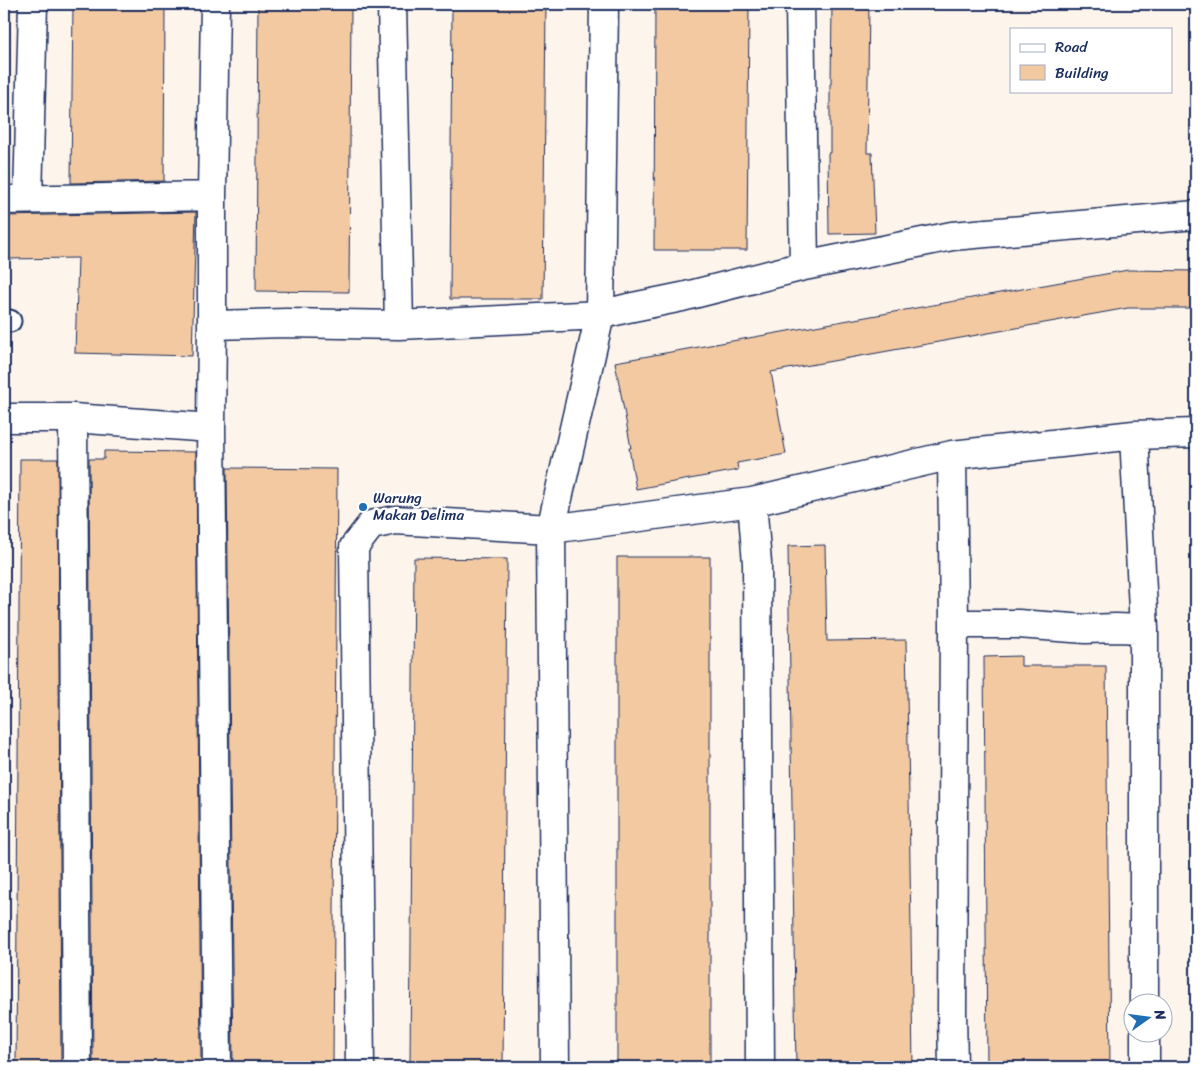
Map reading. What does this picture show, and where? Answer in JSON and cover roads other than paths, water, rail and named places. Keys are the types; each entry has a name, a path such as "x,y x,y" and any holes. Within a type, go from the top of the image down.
{"street":[{"path":"33,4 16,199 212,196"},
{"path":"215,4 211,428 217,1067"},
{"path":"392,4 399,325"},
{"path":"555,1067 551,529 600,315 604,4"},
{"path":"800,4 804,266"},
{"path":"212,325 286,323 399,325 600,315 682,297 804,266 952,236 1196,215"},
{"path":"4,418 74,418 211,428"},
{"path":"74,418 77,1067"},
{"path":"360,1067 354,547 372,525 395,520 551,529 752,502 952,455 1134,435 1196,433"},
{"path":"1134,435 1144,629 1144,994"},
{"path":"952,455 954,624 952,1067"},
{"path":"752,502 757,563 760,1067"},
{"path":"954,624 1018,624 1086,629 1144,629"},
{"path":"1145,1044 1145,1067"}],"place":[{"name":"Warung Makan Delima","path":"363,507"}]}
